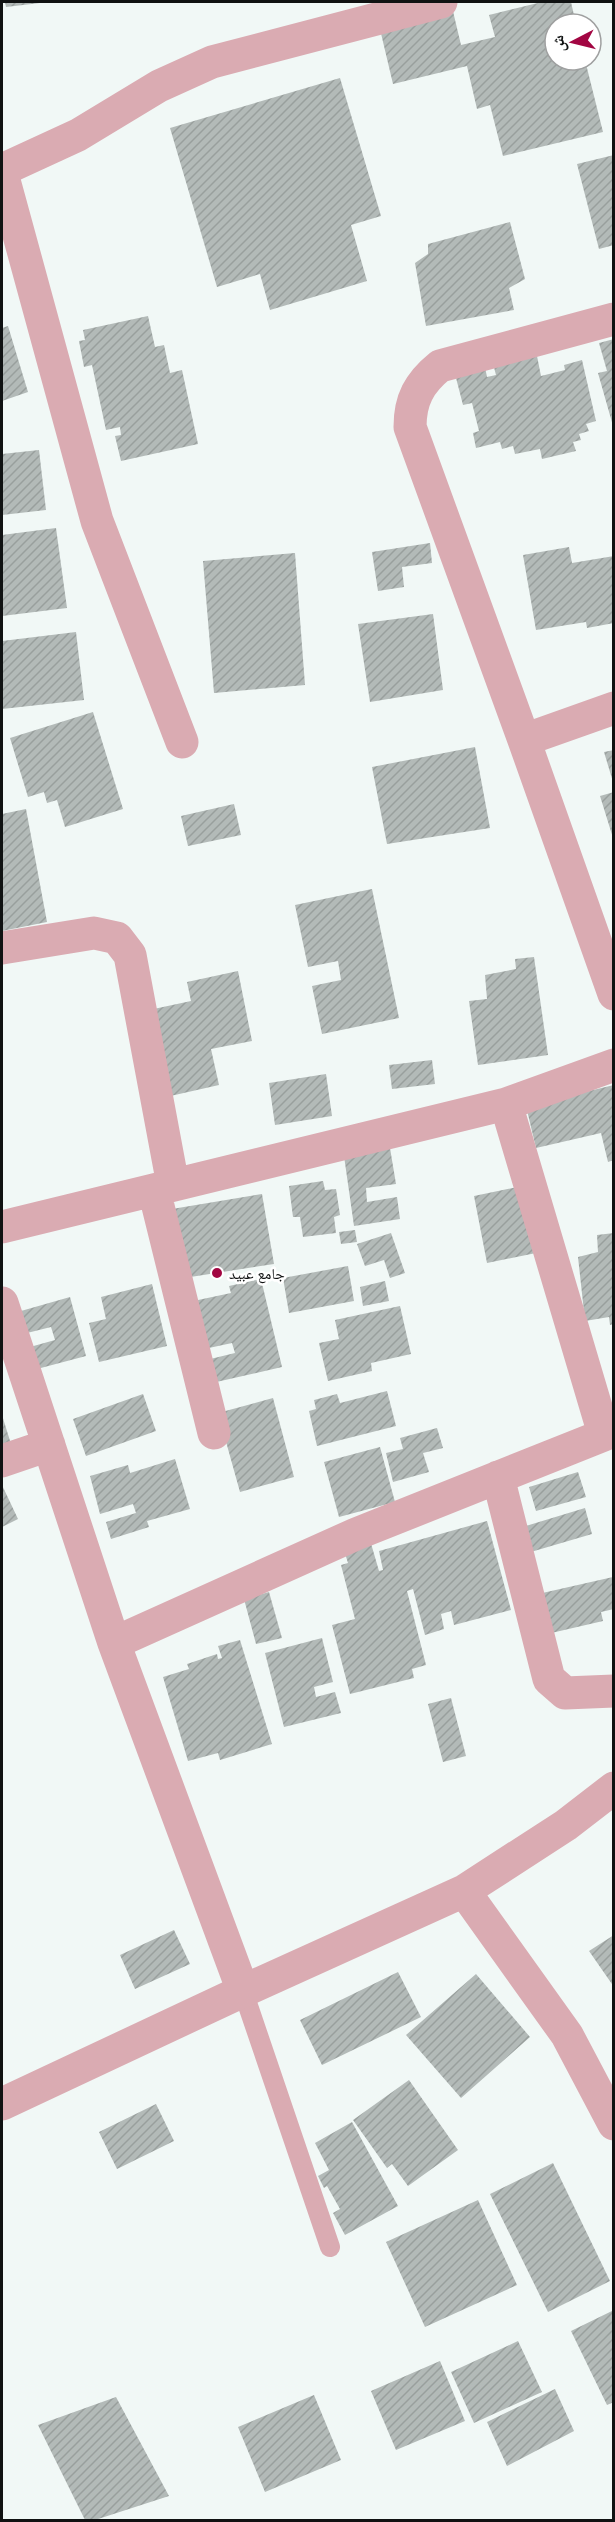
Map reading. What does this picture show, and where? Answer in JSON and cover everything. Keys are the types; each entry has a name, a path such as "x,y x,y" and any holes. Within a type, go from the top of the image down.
{"street":[{"path":"182,742 97,521 2,171 78,135 159,86 212,62 441,2"},
{"path":"614,319 440,366 421,384 410,409 410,427 614,994"},
{"path":"524,740 614,708"},
{"path":"2,948 94,933 117,938 130,955 163,1187 214,1433"},
{"path":"2,1227 506,1104 614,1065"},
{"path":"114,1643 356,1534 609,1433 506,1104"},
{"path":"2,1303 114,1643 243,1991"},
{"path":"2,1461 49,1445"},
{"path":"498,1477 549,1679 565,1693 614,1691"},
{"path":"2,2104 464,1891 566,1825 614,1788"},
{"path":"464,1891 567,2035 614,2124"}],"lane":[{"path":"243,1991 330,2247"}],"building":[{"path":"5,2 40,2 40,3 6,7"},
{"path":"542,2 571,2 573,12 543,12 543,72 588,72 603,132 503,156 490,105 477,109 467,66 393,84 379,25 452,7 461,45 495,37 489,15"},
{"path":"340,78 381,216 351,225 367,281 270,310 260,274 217,287 170,128"},
{"path":"614,155 614,245 599,249 577,164"},
{"path":"510,222 525,279 509,288 514,310 426,326 415,263 428,254 428,244"},
{"path":"148,316 155,347 164,345 170,373 182,370 198,444 121,461 115,436 121,435 120,427 106,430 92,365 84,367 79,341 85,340 83,330"},
{"path":"8,326 28,392 2,401 2,328"},
{"path":"614,339 613,426 598,373 607,371 599,343"},
{"path":"535,346 541,376 565,370 564,365 582,360 596,421 586,424 589,431 579,434 581,440 573,442 576,451 542,459 540,449 515,454 513,446 502,449 500,442 476,448 473,433 479,431 472,403 463,405 455,374 485,367 487,377 496,375 491,356"},
{"path":"39,450 46,510 2,515 2,454"},
{"path":"56,528 67,608 2,616 2,535"},
{"path":"430,543 432,563 402,567 404,587 378,591 372,552"},
{"path":"569,547 572,563 614,556 614,623 587,628 586,622 536,630 523,555"},
{"path":"295,553 305,685 214,693 203,561"},
{"path":"433,614 443,690 370,702 358,624"},
{"path":"76,632 84,700 2,709 2,641"},
{"path":"93,712 123,809 65,827 57,800 47,803 44,792 28,797 10,738"},
{"path":"475,747 490,828 387,844 372,767"},
{"path":"614,750 614,782 613,782 604,752"},
{"path":"614,792 614,838 613,838 600,796"},
{"path":"234,804 241,835 188,846 181,816"},
{"path":"26,809 47,922 2,931 2,814"},
{"path":"372,889 399,1018 322,1034 312,986 341,980 338,961 308,967 295,905"},
{"path":"534,957 548,1055 478,1065 469,1001 487,999 485,975 516,969 515,959"},
{"path":"238,971 252,1041 211,1049 219,1085 166,1097 149,1010 191,1001 187,982"},
{"path":"432,1060 435,1084 392,1089 389,1065"},
{"path":"326,1074 332,1116 275,1125 269,1083"},
{"path":"614,1085 614,1160 608,1162 601,1133 536,1148 526,1106"},
{"path":"389,1142 396,1184 366,1188 367,1202 397,1197 400,1219 354,1226 343,1149"},
{"path":"323,1181 325,1190 336,1189 340,1215 334,1217 336,1233 303,1237 300,1217 293,1217 289,1186"},
{"path":"522,1186 536,1253 487,1263 474,1196"},
{"path":"262,1194 274,1264 184,1278 172,1209"},
{"path":"355,1230 357,1242 341,1244 339,1232"},
{"path":"391,1233 405,1273 390,1278 384,1260 365,1266 357,1244"},
{"path":"614,1233 614,1324 610,1325 609,1317 585,1321 578,1257 598,1252 597,1235"},
{"path":"348,1266 354,1301 289,1313 283,1278"},
{"path":"261,1279 282,1367 203,1385 198,1362 235,1353 232,1343 195,1351 184,1303 231,1293 229,1286"},
{"path":"385,1281 389,1301 363,1306 360,1287"},
{"path":"152,1284 167,1346 99,1362 89,1323 106,1319 101,1297"},
{"path":"70,1297 86,1356 37,1369 30,1347 55,1340 51,1327 27,1333 21,1311"},
{"path":"400,1306 411,1354 371,1363 372,1371 328,1381 319,1343 339,1339 335,1320"},
{"path":"387,1391 396,1426 317,1446 309,1411 316,1409 314,1400 337,1394 340,1403"},
{"path":"143,1394 156,1431 86,1456 73,1419"},
{"path":"273,1398 294,1477 240,1492 218,1413"},
{"path":"2,1415 11,1444 2,1447"},
{"path":"437,1428 443,1448 423,1453 429,1472 393,1482 386,1453 403,1449 400,1438"},
{"path":"380,1447 395,1502 339,1517 324,1462"},
{"path":"175,1459 190,1509 147,1521 149,1527 111,1539 106,1522 136,1513 133,1504 100,1514 90,1476 128,1465 130,1473"},
{"path":"578,1472 586,1497 536,1511 529,1487"},
{"path":"2,1485 18,1519 2,1527"},
{"path":"585,1508 592,1534 524,1554 516,1529"},
{"path":"487,1521 511,1610 454,1625 451,1611 441,1614 444,1629 425,1635 413,1589 407,1591 426,1665 412,1669 414,1678 350,1694 332,1625 355,1619 341,1565 348,1563 343,1547 370,1540 379,1571 383,1570 379,1551"},
{"path":"613,1577 614,1609 601,1612 603,1621 547,1634 538,1594"},
{"path":"269,1592 282,1638 256,1644 244,1599"},
{"path":"322,1638 333,1682 314,1687 316,1697 335,1692 341,1713 284,1727 265,1653"},
{"path":"240,1640 272,1744 220,1760 218,1753 188,1761 163,1677 189,1669 187,1664 217,1654 218,1659 222,1658 218,1646"},
{"path":"451,1698 466,1756 443,1762 428,1704"},
{"path":"174,1930 190,1964 135,1989 120,1955"},
{"path":"614,1935 614,1987 589,1951"},
{"path":"398,1972 421,2017 322,2065 300,2020"},
{"path":"476,1974 530,2037 461,2098 406,2035"},
{"path":"409,2080 458,2150 408,2186 392,2164 387,2168 353,2120"},
{"path":"156,2104 174,2141 117,2169 99,2132"},
{"path":"352,2122 398,2206 345,2235 333,2213 340,2209 327,2186 324,2188 318,2176 329,2170 315,2143"},
{"path":"553,2163 610,2281 548,2312 490,2194"},
{"path":"478,2200 517,2285 425,2327 386,2242"},
{"path":"614,2310 614,2402 607,2405 571,2331"},
{"path":"518,2341 542,2392 474,2423 451,2372"},
{"path":"440,2361 465,2421 396,2450 371,2391"},
{"path":"555,2389 574,2431 507,2466 487,2422"},
{"path":"314,2395 341,2460 265,2492 238,2427"},
{"path":"116,2397 169,2496 95,2520 85,2520 38,2425"}],"place":[{"name":"جامع عبيد","path":"217,1273"}]}
